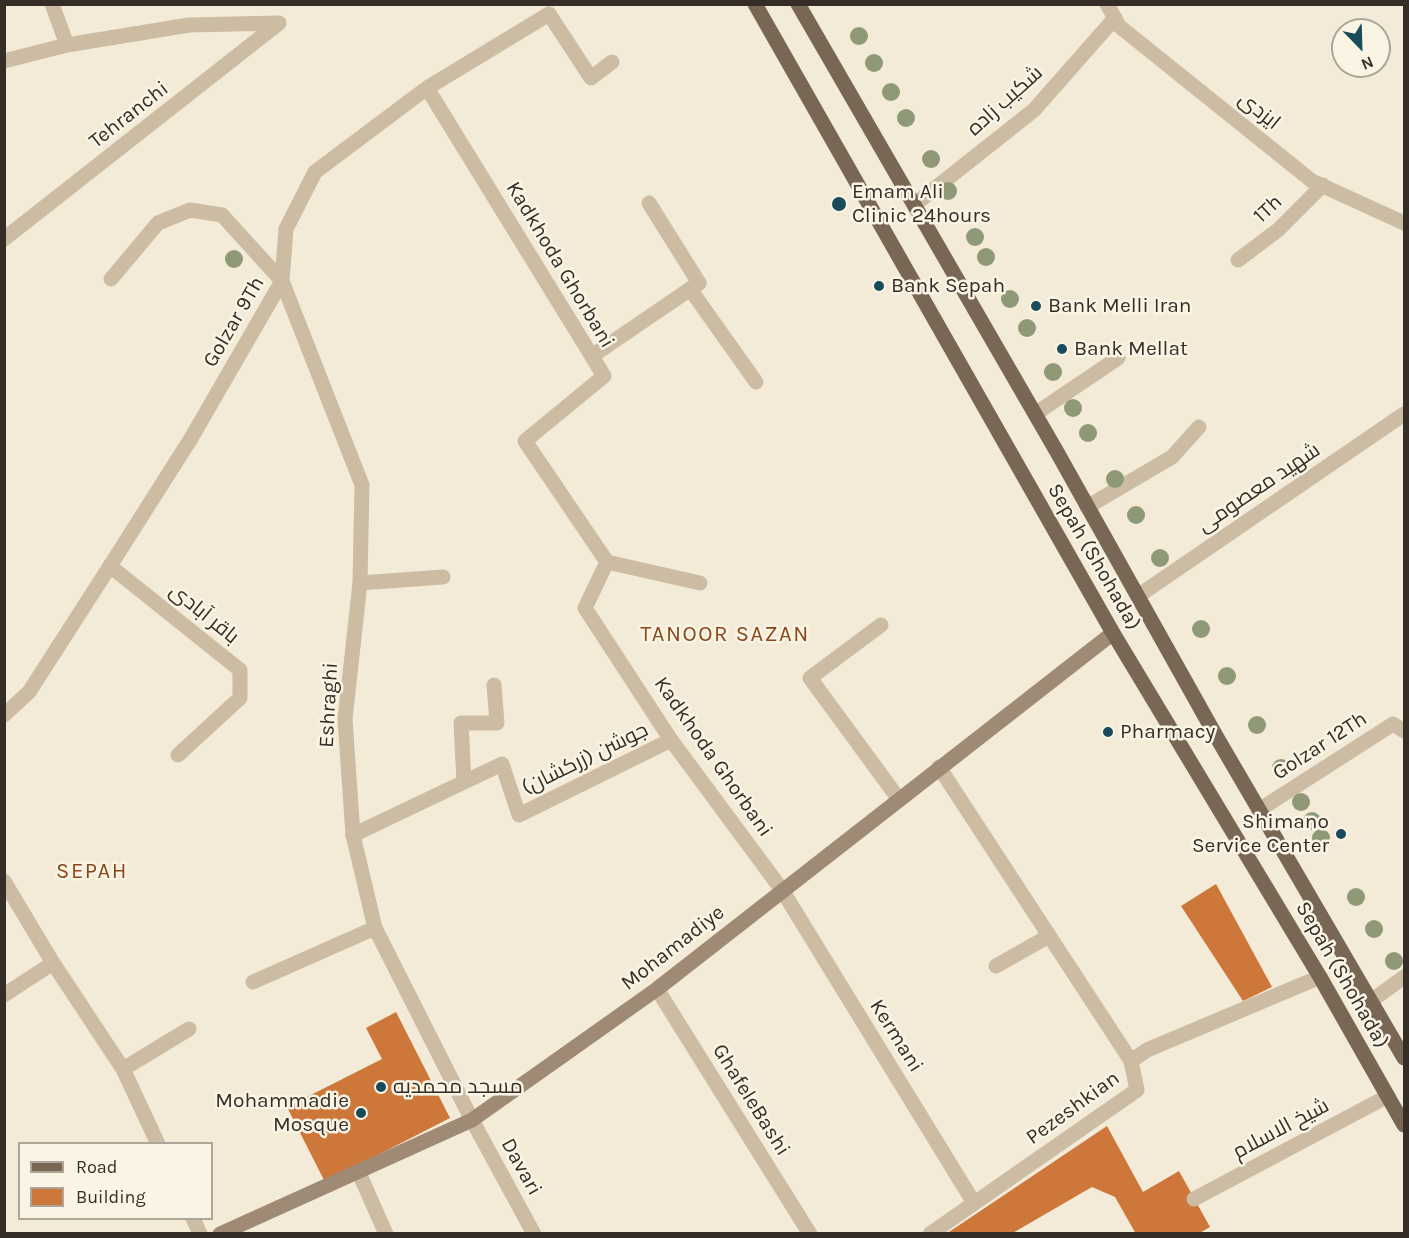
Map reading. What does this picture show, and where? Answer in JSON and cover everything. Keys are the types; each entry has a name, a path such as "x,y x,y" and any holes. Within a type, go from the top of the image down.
{"main road":[{"name":"Sepah (Shohada)","path":"755,4 1113,633 1320,977 1404,1125"},
{"name":"Sepah (Shohada)","path":"798,4 1035,414 1259,810 1404,1058"}],"street":[{"path":"4,61 67,45 52,4"},
{"name":"ایزدی","path":"1107,4 1128,33 1312,181 1404,223"},
{"name":"Golzar 9Th","path":"4,715 29,693 111,566 190,440 282,281 286,229 315,172 427,88 549,14 591,78 612,62"},
{"name":"شکیب زاده","path":"914,205 1034,110 1115,18"},
{"name":"Tehranchi","path":"4,239 279,23 189,25 67,45"},
{"name":"Kadkhoda Ghorbani","path":"427,88 604,376 525,441 607,562 585,608 671,740 782,890"},
{"name":"1Th","path":"1238,260 1278,230 1323,185"},
{"path":"649,203 695,286 756,382"},
{"path":"111,279 158,224 190,210 222,215 282,281"},
{"name":"Eshraghi","path":"282,281 362,484 360,584 345,719 353,835 375,928 472,1120"},
{"path":"592,356 695,286"},
{"path":"1035,414 1118,358"},
{"name":"شهید معصومی","path":"1138,596 1403,420"},
{"path":"1088,507 1172,457 1199,427"},
{"path":"607,562 700,583"},
{"name":"باقر آبادی","path":"111,566 240,670 240,698 178,755"},
{"path":"360,584 443,578"},
{"path":"881,625 810,678 898,798"},
{"name":"Mohamadiye","path":"220,1233 472,1120 657,989 898,798 1113,633"},
{"path":"464,782 460,723 497,723 494,685"},
{"name":"Golzar 12Th","path":"1259,810 1394,724 1404,731"},
{"name":"جوشن (زرکشان)","path":"353,835 502,764 519,815 671,740"},
{"path":"939,767 1131,1061"},
{"path":"4,881 53,963 123,1069 158,1142"},
{"name":"Kermani","path":"782,890 974,1203"},
{"path":"253,982 375,928"},
{"path":"996,966 1049,936"},
{"path":"4,994 53,963"},
{"name":"Pezeshkian","path":"930,1233 1137,1090 1131,1061 1147,1050 1320,977"},
{"path":"1371,1001 1404,978"},
{"name":"GhafeleBashi","path":"657,989 810,1233"},
{"path":"123,1069 189,1029"},
{"name":"شیخ الاسلام","path":"1194,1199 1388,1096"},
{"name":"Davari","path":"472,1120 534,1233"},
{"path":"358,1173 386,1233"}],"building":[{"path":"1216,884 1272,987 1243,1001 1181,906"},
{"name":"مسجد محمدیه","path":"396,1012 450,1118 325,1182 287,1107 382,1059 366,1028"},
{"path":"1107,1126 1143,1192 1179,1171 1210,1227 1198,1234 1136,1234 1115,1197 1092,1187 1011,1234 946,1234"}],"place":[{"name":"Emam Ali Clinic 24hours","path":"839,204"},
{"name":"Bank Sepah","path":"879,286"},
{"name":"Bank Melli Iran","path":"1036,306"},
{"name":"Bank Mellat","path":"1062,349"},
{"name":"Pharmacy","path":"1108,732"},
{"name":"Shimano Service Center","path":"1341,834"},
{"name":"مسجد محمدیه","path":"381,1087"},
{"name":"Mohammadie Mosque","path":"361,1113"}],"district":[{"name":"TANOOR SAZAN","path":"725,635"},
{"name":"SEPAH","path":"92,872"}]}
